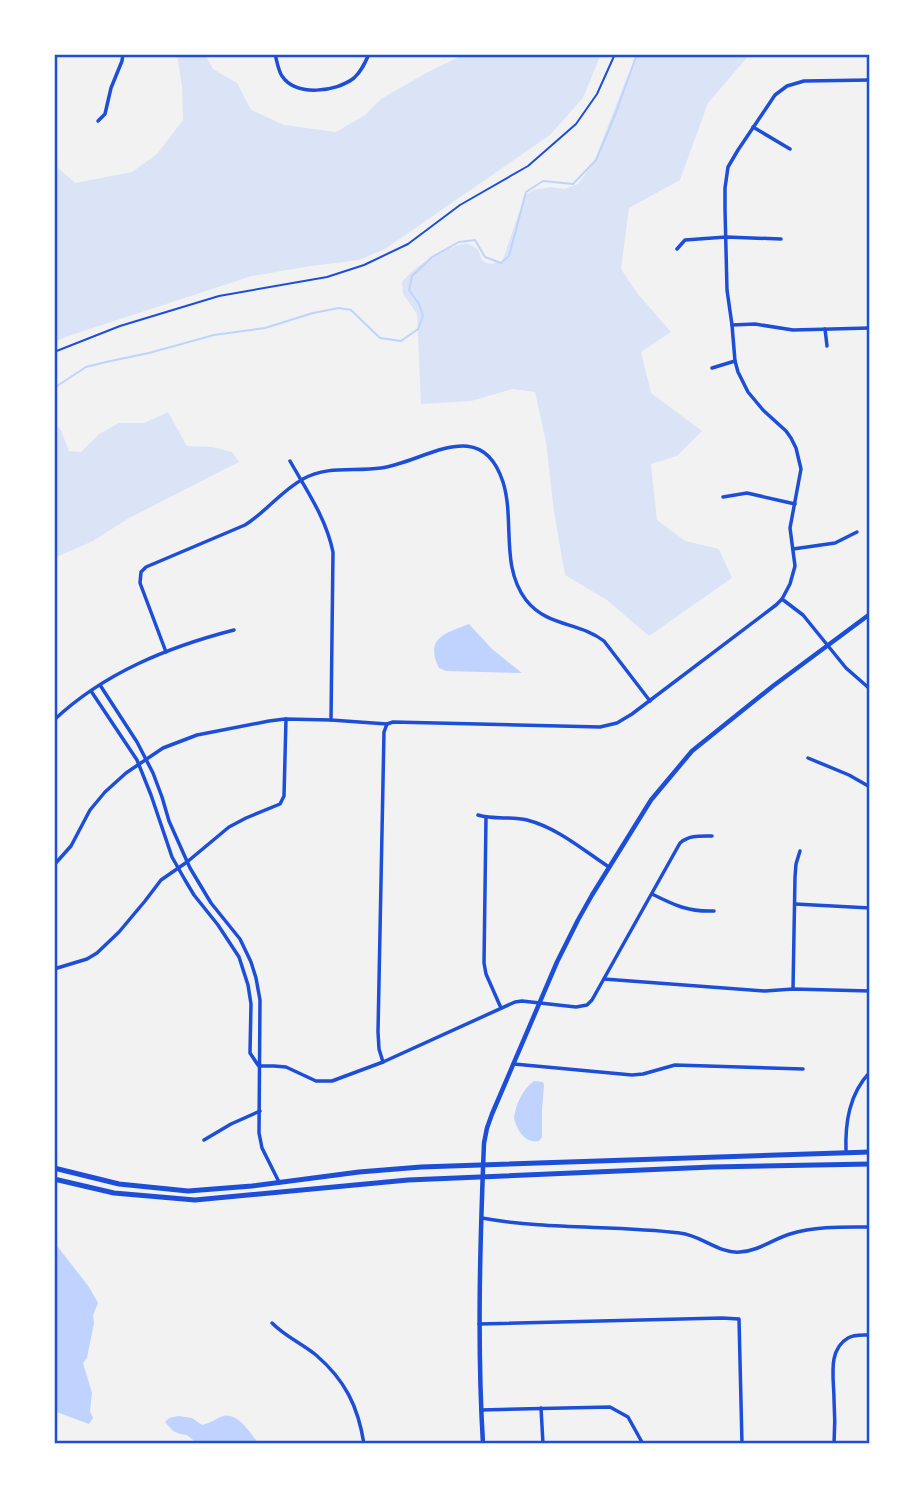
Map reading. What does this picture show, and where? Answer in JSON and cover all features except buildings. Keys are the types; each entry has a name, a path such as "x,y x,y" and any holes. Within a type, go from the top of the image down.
{"main road":[{"path":"54,1168 119,1184 188,1191 421,1167 870,1152"},
{"path":"54,1179 114,1193 195,1200 381,1182 483,1176 870,1164"}],"street":[{"path":"98,121 105,114 123,54"},
{"path":"275,54 281,75 288,82 300,88 314,90 336,86 354,78 369,54"},
{"path":"54,865 71,846 98,800 116,781 163,748 197,735 286,719 600,727 626,719 776,605 782,599 793,576 790,528 801,469 796,448 786,431 748,392 735,361 727,290 725,188 728,167 775,96 787,86 804,81 870,80"},
{"path":"753,127 790,149"},
{"path":"677,248 685,240 726,237 781,239"},
{"path":"733,325 755,324 793,330 870,328"},
{"path":"825,329 827,346"},
{"path":"712,368 735,361"},
{"path":"166,652 140,583 143,570 152,563 245,525 301,480 326,470 383,468 459,445 471,446 484,452 497,467 505,488 512,571 523,597 551,620 585,630 604,642 650,701"},
{"path":"290,461 321,514 332,552 331,720"},
{"path":"723,497 747,494 795,504"},
{"path":"793,549 835,544 858,532"},
{"path":"782,599 809,621 846,668 870,689"},
{"path":"483,1444 479,1324 483,1165 487,1128 568,940 651,800 692,751 870,614"},
{"path":"54,720 110,677 166,652 234,630"},
{"path":"100,685 158,785 169,821 187,862 211,903 240,939 251,962 260,1000 259,1133 262,1148 279,1183"},
{"path":"91,691 139,765 178,867 194,895 239,957 251,1004 250,1053 259,1066"},
{"path":"54,969 87,959 97,953 119,932 161,880 229,827 280,804 284,796 286,719"},
{"path":"383,1062 377,1032 384,732 387,723"},
{"path":"808,758 870,787"},
{"path":"478,815 486,818 524,819 543,825 609,867"},
{"path":"486,818 484,963 501,1008"},
{"path":"259,1066 286,1067 316,1081 332,1081 383,1062 522,1001 584,1006 592,1000 680,843 689,837 712,836"},
{"path":"793,989 795,870 800,851"},
{"path":"652,894 685,909 714,911"},
{"path":"795,904 870,908"},
{"path":"604,979 765,991 870,991"},
{"path":"514,1064 632,1075 675,1065 803,1069"},
{"path":"846,1152 845,1135 851,1104 855,1092 870,1072"},
{"path":"204,1140 260,1111"},
{"path":"482,1218 551,1226 636,1228 685,1233 737,1252 754,1250 788,1234 820,1227 870,1227"},
{"path":"479,1324 738,1319 742,1444"},
{"path":"272,1324 315,1355 346,1387 361,1422 364,1444"},
{"path":"834,1444 832,1370 838,1346 848,1338 870,1335"},
{"path":"481,1410 610,1407 628,1417 643,1444"},
{"path":"541,1408 543,1444"}],"path":[{"path":"54,352 129,323 219,296 327,277 364,265 408,244 460,205 528,166 576,124 597,94 615,54"}],"shaded area":[{"path":"177,54 205,54 213,69 237,83 251,110 284,125 336,132 365,115 381,99 465,54 601,54 583,98 550,135 385,249 359,260 252,276 54,342 54,164 75,183 132,172 157,154 183,120"},
{"path":"638,54 750,54 708,103 680,180 629,208 621,269 637,293 671,332 641,352 651,393 702,431 677,456 651,464 657,520 685,541 719,549 732,578 649,636 607,600 565,575 546,442 535,392 513,389 471,401 421,404 417,314 403,294 402,282 431,258 466,243 478,249 486,263 502,262 525,195 534,190 550,187 564,189 578,184 594,162"},
{"path":"168,412 187,446 212,447 232,452 239,462 129,518 93,541 54,558 54,427 60,428 69,451 81,452 99,434 119,423 144,423"}],"water":[{"path":"469,624 492,649 522,673 446,671 439,668 434,650 436,643 445,634"},
{"path":"534,1081 543,1082 544,1085 542,1137 539,1141 522,1135 514,1118 520,1098"},
{"path":"54,1242 98,1303 93,1315 87,1358 83,1363 92,1393 90,1411 93,1418 89,1424 54,1411"},
{"path":"178,1416 192,1418 202,1425 223,1416 234,1417 259,1444 198,1444 187,1435 173,1431 165,1422"}],"waterway":[{"path":"54,388 86,367 214,335 265,328 339,308 351,310 380,338 401,341 418,329 423,316 419,304 409,290 412,276 432,257 459,242 475,240 485,257 501,263 509,256 526,192 543,181 573,184 596,160 637,54"}]}
